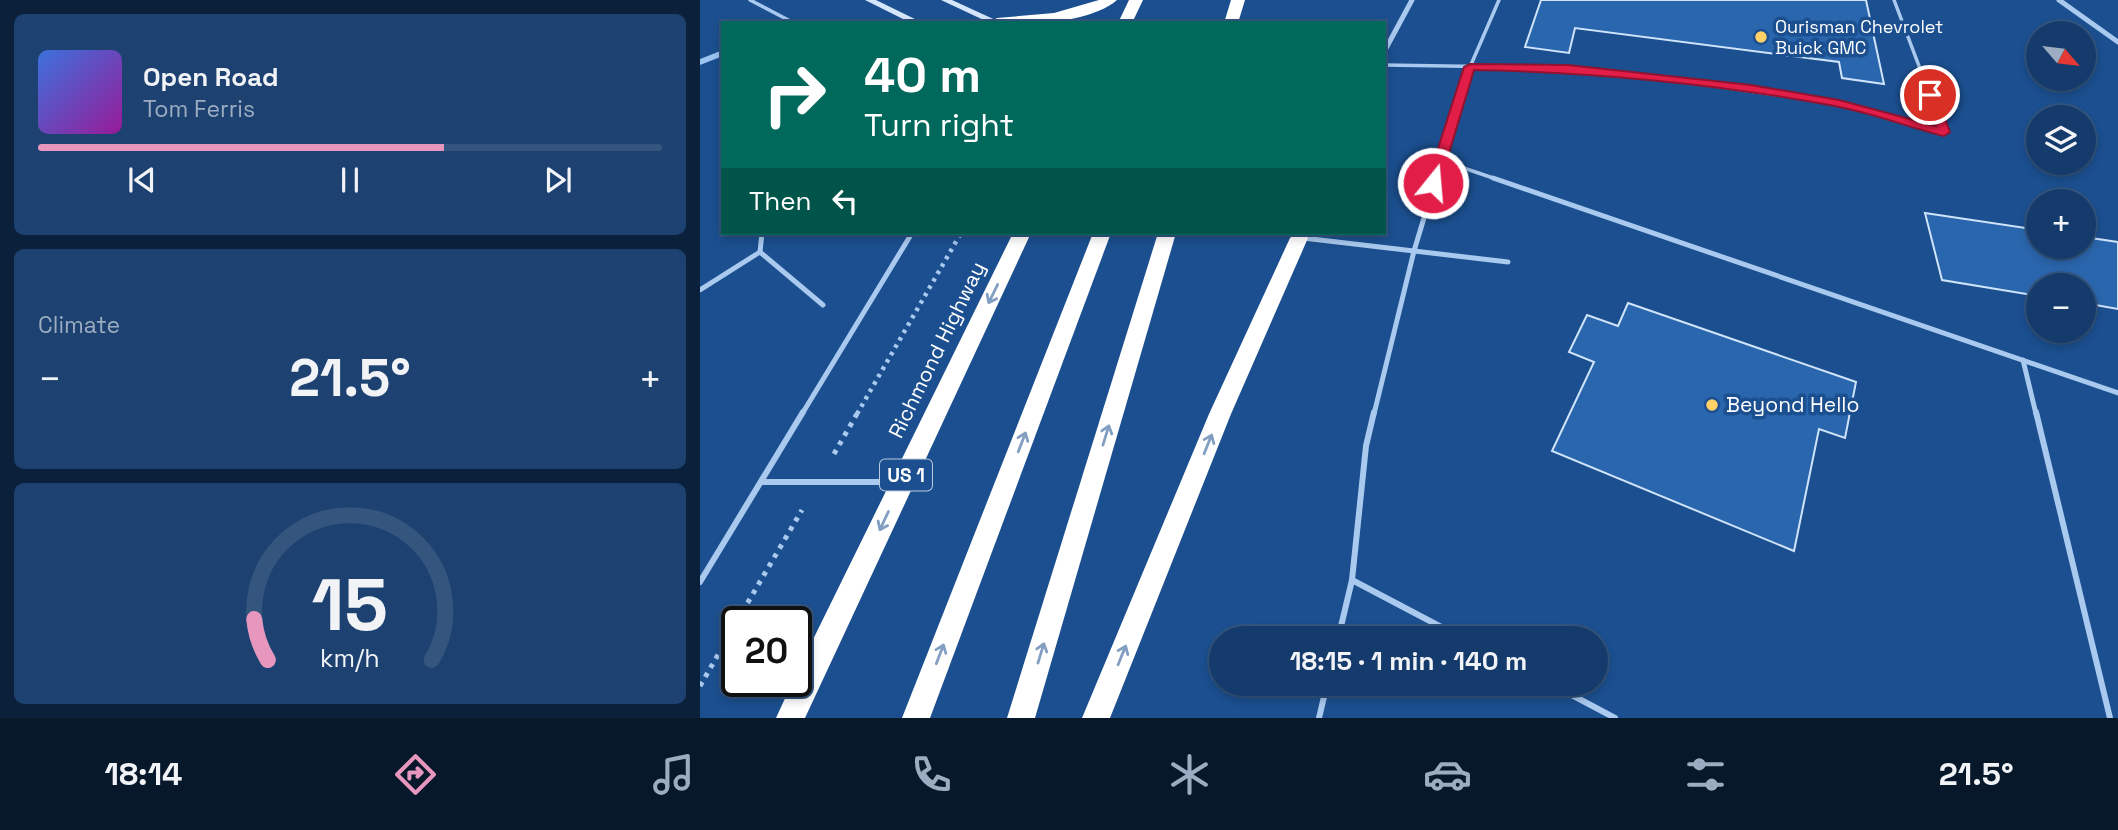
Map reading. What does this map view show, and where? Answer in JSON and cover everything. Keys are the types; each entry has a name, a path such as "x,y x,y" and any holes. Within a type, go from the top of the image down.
{"highway":[{"path":"1026,21 1053,20 1080,13 1110,0"},
{"path":"1126,21 1136,0"},
{"path":"1232,21 1238,0"},
{"name":"Richmond Highway","path":"790,718 1021,235"},
{"path":"916,718 1101,235"},
{"path":"1021,718 1166,235"},
{"path":"1096,718 1220,414 1300,235"}],"main road":[{"path":"869,0 915,21"},
{"path":"945,0 996,21"}],"street":[{"path":"1386,48 1412,0"},
{"path":"2059,0 2118,42"}],"lane":[{"path":"750,0 790,21"},
{"path":"1341,626 1352,580 1366,446 1414,251 1470,67 1499,0"},
{"path":"1386,65 1568,68 1751,89 1839,104 1944,132 1894,0"},
{"path":"1440,160 2118,393"},
{"path":"760,252 762,235"},
{"path":"700,582 911,235"},
{"path":"1300,235 1508,262"},
{"path":"700,290 760,252"},
{"path":"760,252 823,304"},
{"path":"2023,360 2110,718"},
{"path":"762,482 903,482"},
{"path":"1352,580 1439,626"},
{"path":"1319,718 1324,696"},
{"path":"1574,696 1615,718"}],"path":[{"path":"746,606 960,235"},
{"path":"700,686 721,650"}],"building":[{"name":"Ourisman Chevrolet Buick GMC","path":"1541,0 1866,0 1884,84 1842,78 1839,62 1575,28 1569,53 1525,47"},
{"path":"1925,213 2026,228 2026,259 2096,259 2096,239 2118,242 2118,309 2096,305 2096,273 2026,273 2026,294 1942,280"},
{"name":"Beyond Hello","path":"1628,303 1856,382 1845,438 1819,429 1794,551 1552,451 1594,362 1569,352 1587,315 1618,326"}],"waterway":[{"path":"700,62 721,54"}],"place":[{"name":"Ourisman Chevrolet Buick GMC","path":"1761,37"},
{"name":"Beyond Hello","path":"1712,405"}],"route":[{"path":"1433,183 1470,67 1568,68 1751,89 1839,104 1944,132 1930,95"}]}
